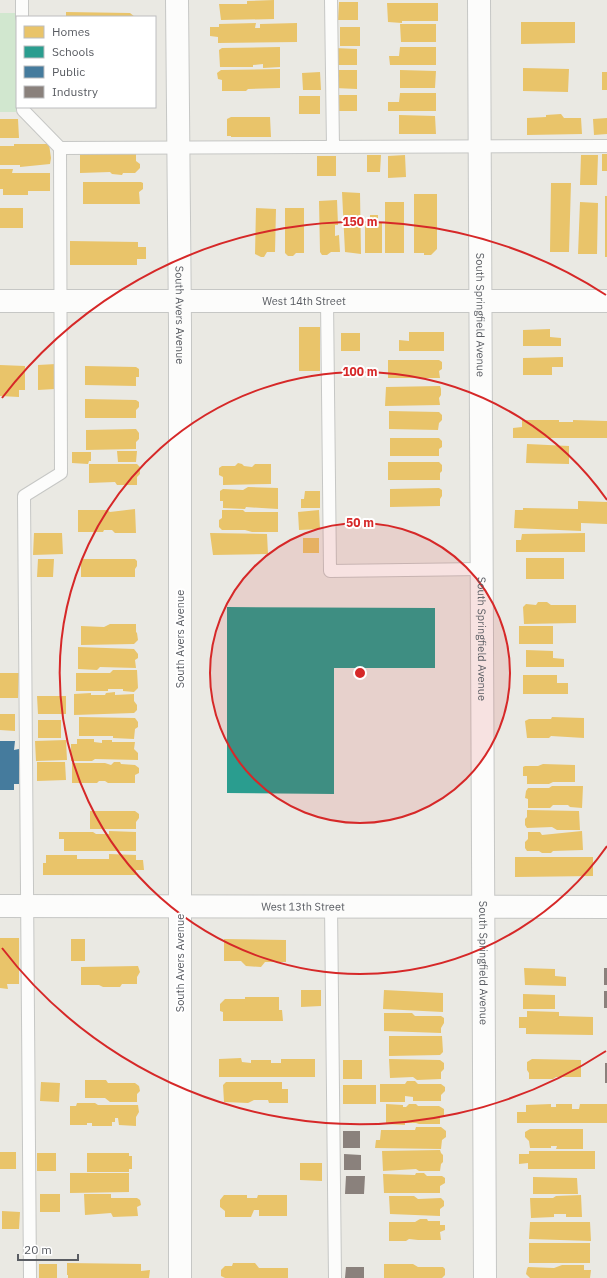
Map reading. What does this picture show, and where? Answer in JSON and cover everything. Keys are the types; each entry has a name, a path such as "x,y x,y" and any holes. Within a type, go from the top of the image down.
{"street":[{"name":"South Avers Avenue","path":"177,0 180,301 180,1278"},
{"name":"South Springfield Avenue","path":"479,0 485,1278"},
{"name":"West 14th Street","path":"0,301 607,301"},
{"name":"West 13th Street","path":"0,906 607,907"}],"lane":[{"path":"22,0 22,16"},
{"path":"331,0 332,147"},
{"path":"23,108 23,110 60,148 61,473 24,496 30,1278"},
{"path":"60,148 607,146"},
{"path":"327,301 330,571 482,569"},
{"path":"331,906 335,1278"}],"green space":[{"path":"0,13 16,13 16,112 0,112"}],"building: Homes":[{"path":"274,0 274,19 221,20 219,4 247,4 247,1"},
{"path":"339,2 358,2 358,20 338,20"},
{"path":"387,3 438,3 438,21 402,21 402,23 388,22"},
{"path":"66,12 130,13 134,16 66,16"},
{"path":"521,22 575,22 575,43 521,44"},
{"path":"256,23 255,28 260,28 260,24 297,23 297,42 218,43 218,37 210,36 210,27 219,27 219,24"},
{"path":"400,24 436,24 436,42 401,42"},
{"path":"340,27 360,27 360,46 340,46"},
{"path":"280,47 280,67 263,68 263,64 253,65 253,67 220,67 219,50 222,48"},
{"path":"400,47 436,47 436,65 390,65 389,56 399,56"},
{"path":"334,48 357,49 357,65 334,65"},
{"path":"523,68 569,69 568,92 523,91"},
{"path":"280,69 280,88 248,89 246,91 222,91 222,80 218,79 217,73 221,70"},
{"path":"336,70 357,70 357,89 335,88"},
{"path":"400,70 436,71 435,88 400,88"},
{"path":"320,72 321,90 303,90 302,73"},
{"path":"602,72 607,72 607,90 602,90"},
{"path":"400,93 436,93 436,111 388,111 388,102 399,102"},
{"path":"335,95 357,95 357,111 335,111"},
{"path":"299,96 320,96 320,114 299,114"},
{"path":"561,114 564,118 581,118 582,134 527,135 527,118 546,117 546,115"},
{"path":"399,115 435,116 436,134 399,134"},
{"path":"231,117 270,117 271,137 227,136 227,119"},
{"path":"607,118 607,134 594,135 593,119"},
{"path":"0,119 18,119 19,138 0,138"},
{"path":"14,144 49,144 51,158 50,164 20,167 20,165 0,165 0,146 14,146"},
{"path":"80,152 136,152 136,161 140,164 140,168 135,173 123,173 122,175 112,174 110,172 80,173"},
{"path":"602,154 607,154 607,171 602,171"},
{"path":"367,155 381,155 380,172 367,172"},
{"path":"405,155 406,177 388,178 388,156"},
{"path":"581,155 598,155 597,185 580,185"},
{"path":"317,156 336,156 336,176 317,176"},
{"path":"0,169 13,169 12,173 50,173 50,191 28,191 28,195 3,195 3,189 0,189"},
{"path":"83,182 141,182 143,183 143,189 139,192 140,204 83,204"},
{"path":"551,183 571,183 569,252 550,252"},
{"path":"342,192 360,193 361,254 345,252"},
{"path":"414,194 437,194 437,249 431,255 414,253"},
{"path":"605,196 607,196 607,257 605,257"},
{"path":"337,200 338,225 335,225 335,236 339,235 340,252 331,252 327,255 322,255 320,252 319,201"},
{"path":"385,202 404,202 404,253 385,253"},
{"path":"580,202 598,203 597,254 578,254"},
{"path":"0,208 23,208 23,228 0,228"},
{"path":"256,208 276,209 275,252 267,252 264,257 255,254"},
{"path":"285,208 304,208 304,253 296,253 293,256 288,256 285,253"},
{"path":"370,215 378,215 378,223 382,223 382,253 365,253 365,223 370,223"},
{"path":"70,241 138,242 138,247 146,247 146,259 137,259 137,265 70,265"},
{"path":"299,327 320,327 320,371 299,371"},
{"path":"550,329 550,337 561,338 561,346 523,346 523,330"},
{"path":"409,332 444,332 444,351 399,351 399,340 409,341"},
{"path":"341,333 360,333 360,351 341,351"},
{"path":"563,357 563,367 552,367 552,375 523,375 523,358"},
{"path":"388,360 439,360 442,362 442,369 439,371 440,378 388,378"},
{"path":"56,364 55,389 38,390 38,365"},
{"path":"0,365 25,366 25,390 19,390 19,397 0,396"},
{"path":"85,366 136,367 139,369 139,377 136,377 136,386 85,385"},
{"path":"440,386 440,405 385,406 386,387"},
{"path":"85,399 136,400 139,402 139,407 136,410 136,418 85,418"},
{"path":"389,411 439,412 442,415 442,420 439,423 438,430 389,429"},
{"path":"522,420 559,420 559,422 573,422 573,420 607,421 607,438 513,438 513,428 522,427"},
{"path":"136,429 139,433 139,439 136,442 136,449 86,450 86,430"},
{"path":"390,438 439,438 442,441 442,447 439,449 439,456 390,456"},
{"path":"527,444 569,446 569,464 526,463"},
{"path":"117,451 137,451 136,462 118,462"},
{"path":"72,452 91,452 91,461 89,461 88,464 72,463"},
{"path":"388,462 439,462 442,465 440,480 388,480"},
{"path":"238,463 244,466 252,467 255,464 271,464 271,484 223,485 223,477 219,475 219,468 222,466 235,466"},
{"path":"89,464 137,464 140,467 140,474 137,477 137,485 117,485 115,482 89,483"},
{"path":"248,487 278,488 278,509 246,507 245,509 223,508 223,501 220,501 220,491 223,489 243,490"},
{"path":"439,488 442,490 440,506 390,507 390,489"},
{"path":"305,491 320,491 320,508 301,508 301,499 304,499"},
{"path":"578,501 607,502 607,524 581,523 581,531 514,528 515,510 523,510 523,508 578,509"},
{"path":"135,509 136,533 115,533 112,530 104,530 103,532 78,532 78,510 107,510 110,512"},
{"path":"222,510 278,512 278,532 222,530 219,527 219,520 222,518"},
{"path":"319,510 320,529 299,530 298,512"},
{"path":"34,533 62,533 63,554 33,555"},
{"path":"210,533 267,534 268,554 213,555"},
{"path":"585,533 585,552 516,552 516,540 521,540 522,534"},
{"path":"303,538 319,538 319,553 303,553"},
{"path":"526,558 564,558 564,579 526,579"},
{"path":"38,559 54,559 53,577 37,577"},
{"path":"81,559 135,559 137,561 137,566 135,569 135,577 81,577"},
{"path":"538,602 547,602 551,605 576,605 576,623 524,624 523,607 526,604 536,605"},
{"path":"110,624 136,624 138,640 134,644 81,645 81,626 104,627"},
{"path":"519,626 553,626 553,644 519,644"},
{"path":"78,647 134,649 138,654 138,658 135,660 136,668 100,667 97,670 78,669"},
{"path":"526,650 553,651 553,658 564,659 564,667 526,667"},
{"path":"113,670 137,670 138,688 134,692 123,691 123,689 108,689 108,691 76,691 76,673 110,673"},
{"path":"0,673 19,673 18,698 0,698"},
{"path":"523,675 557,675 557,683 568,683 568,694 523,694"},
{"path":"115,692 115,695 134,694 134,701 137,705 137,710 134,713 74,715 74,694 91,693 91,695 105,695 106,693"},
{"path":"37,696 66,696 66,714 38,714"},
{"path":"0,714 15,714 15,731 0,730"},
{"path":"79,717 135,718 138,722 138,727 135,729 134,739 113,738 113,736 79,736"},
{"path":"552,717 584,718 584,738 551,736 549,738 527,738 525,721 529,719 551,719"},
{"path":"38,720 61,720 61,738 38,738"},
{"path":"77,739 94,739 94,742 102,743 102,740 112,740 112,742 135,742 134,749 138,753 138,760 95,759 92,761 71,761 71,744 77,744"},
{"path":"66,740 67,760 36,761 35,741"},
{"path":"37,762 65,762 66,780 37,781"},
{"path":"114,762 135,765 139,768 139,773 135,775 135,783 108,783 105,781 99,781 97,783 72,783 72,763 105,763 111,765"},
{"path":"543,764 575,765 575,782 527,784 527,776 523,776 523,767 538,766"},
{"path":"552,786 583,786 582,808 570,807 568,805 553,805 550,808 528,808 528,799 525,798 528,788 549,788"},
{"path":"527,810 579,811 580,830 557,830 552,827 527,828 525,825 525,819 527,817"},
{"path":"90,811 135,811 139,814 139,818 136,822 136,829 90,829"},
{"path":"109,831 136,832 136,851 64,851 64,839 59,839 59,832 93,832 96,834 109,834"},
{"path":"582,831 583,850 542,853 539,851 527,851 525,848 525,842 528,839 528,832 540,832 542,835"},
{"path":"109,854 136,855 136,860 143,860 144,870 136,870 136,875 43,875 43,863 46,863 46,855 77,855 77,859 109,859"},
{"path":"515,857 593,857 593,876 515,877"},
{"path":"0,938 19,938 19,984 7,984 8,989 0,988"},
{"path":"71,939 85,939 85,961 71,961"},
{"path":"224,939 286,940 286,962 265,962 261,967 246,966 241,961 224,961"},
{"path":"138,966 140,972 137,977 137,984 122,984 120,987 81,985 81,967"},
{"path":"524,968 555,969 555,976 566,977 566,986 525,985"},
{"path":"301,990 321,990 321,1006 301,1007"},
{"path":"384,990 443,993 443,1012 383,1009"},
{"path":"523,994 555,995 555,1009 523,1009"},
{"path":"245,997 279,997 279,1010 282,1010 283,1021 223,1021 223,1012 220,1011 220,1004 225,999 245,999"},
{"path":"527,1011 559,1012 559,1016 593,1017 593,1035 526,1034 526,1028 519,1028 519,1017 527,1017"},
{"path":"384,1013 412,1013 415,1016 441,1016 444,1018 444,1023 441,1028 441,1033 384,1031"},
{"path":"389,1036 442,1036 443,1052 440,1055 389,1056"},
{"path":"241,1058 242,1062 251,1063 251,1060 271,1060 271,1063 281,1063 281,1059 315,1059 315,1077 219,1077 219,1059"},
{"path":"389,1059 440,1060 444,1063 444,1069 441,1072 441,1079 417,1080 413,1077 390,1078"},
{"path":"532,1059 581,1060 581,1077 529,1079 527,1062"},
{"path":"343,1060 362,1060 362,1079 343,1079"},
{"path":"85,1080 106,1080 108,1083 135,1083 139,1086 140,1091 137,1094 137,1102 110,1102 105,1098 85,1098"},
{"path":"407,1081 415,1081 418,1084 441,1084 445,1087 445,1091 441,1095 441,1101 413,1101 413,1097 405,1096 405,1102 380,1102 380,1084 405,1084"},
{"path":"41,1082 60,1083 59,1102 40,1101"},
{"path":"226,1082 282,1082 282,1089 288,1089 288,1103 269,1103 268,1100 254,1100 248,1103 224,1102 223,1085"},
{"path":"343,1085 376,1085 376,1104 343,1104"},
{"path":"77,1103 95,1103 98,1105 138,1105 139,1112 136,1117 136,1126 119,1125 118,1118 115,1118 115,1122 112,1122 112,1126 92,1126 92,1123 87,1123 87,1125 70,1125 70,1106 76,1106"},
{"path":"386,1104 403,1105 403,1107 406,1107 409,1104 416,1104 418,1106 439,1106 444,1109 444,1116 440,1116 440,1124 386,1124"},
{"path":"551,1104 551,1107 556,1107 556,1104 572,1104 572,1109 579,1109 580,1104 607,1104 607,1123 517,1123 517,1112 526,1112 526,1105"},
{"path":"416,1127 441,1127 446,1131 446,1137 442,1140 441,1149 375,1148 376,1140 380,1140 381,1130 415,1130"},
{"path":"530,1129 583,1129 583,1149 556,1149 557,1146 551,1146 551,1148 530,1148 529,1141 525,1137 525,1132"},
{"path":"440,1150 443,1155 443,1162 441,1164 440,1171 419,1171 416,1169 383,1171 382,1151"},
{"path":"529,1151 595,1151 595,1169 528,1169 528,1163 519,1164 519,1154 529,1154"},
{"path":"0,1152 16,1152 16,1169 0,1169"},
{"path":"37,1153 56,1153 56,1171 37,1171"},
{"path":"87,1153 129,1153 129,1156 132,1156 132,1169 129,1169 129,1172 87,1172"},
{"path":"300,1163 322,1163 322,1181 300,1180"},
{"path":"70,1173 129,1173 129,1192 70,1193"},
{"path":"416,1173 424,1173 427,1176 442,1176 445,1178 445,1183 440,1186 440,1193 384,1193 383,1174 415,1175"},
{"path":"533,1177 577,1178 578,1194 533,1194"},
{"path":"40,1194 60,1194 60,1212 40,1212"},
{"path":"84,1194 111,1194 111,1198 137,1198 140,1200 141,1205 137,1207 138,1216 113,1217 111,1213 85,1215"},
{"path":"224,1195 247,1195 247,1198 257,1198 258,1195 287,1195 287,1216 259,1216 259,1210 254,1210 251,1217 225,1217 225,1211 220,1207 220,1200"},
{"path":"581,1195 582,1217 566,1217 566,1214 554,1214 554,1217 531,1218 530,1198 553,1198 556,1196"},
{"path":"389,1196 414,1196 418,1199 441,1198 444,1201 444,1206 440,1209 440,1216 390,1214"},
{"path":"2,1211 20,1212 19,1229 2,1229"},
{"path":"420,1219 440,1221 440,1225 445,1225 445,1230 440,1232 441,1240 409,1239 406,1241 389,1241 389,1222 415,1222"},
{"path":"530,1222 590,1222 591,1241 529,1239"},
{"path":"529,1243 590,1243 590,1263 529,1263"},
{"path":"67,1263 141,1264 141,1271 150,1270 149,1278 68,1278"},
{"path":"233,1263 255,1263 259,1268 288,1268 288,1278 225,1278 221,1276 221,1270 225,1266 232,1266"},
{"path":"39,1264 57,1264 57,1278 39,1278"},
{"path":"384,1264 413,1264 418,1267 443,1267 445,1269 445,1275 442,1278 384,1278"},
{"path":"562,1265 584,1265 584,1270 591,1270 590,1278 530,1278 526,1274 528,1267 554,1268"}],"building: Schools":[{"path":"227,607 435,608 435,668 334,668 334,794 227,793"}],"building: Public":[{"path":"0,741 15,741 14,750 19,749 19,784 14,784 14,790 0,790"}],"building: Industry":[{"path":"604,968 607,968 607,985 604,985"},
{"path":"604,991 607,991 607,1008 604,1008"},
{"path":"605,1063 607,1063 607,1083 605,1083"},
{"path":"343,1131 360,1131 360,1148 343,1148"},
{"path":"344,1154 361,1155 361,1170 344,1170"},
{"path":"346,1176 365,1176 364,1194 345,1194"},
{"path":"346,1267 364,1267 364,1278 345,1278"}]}
